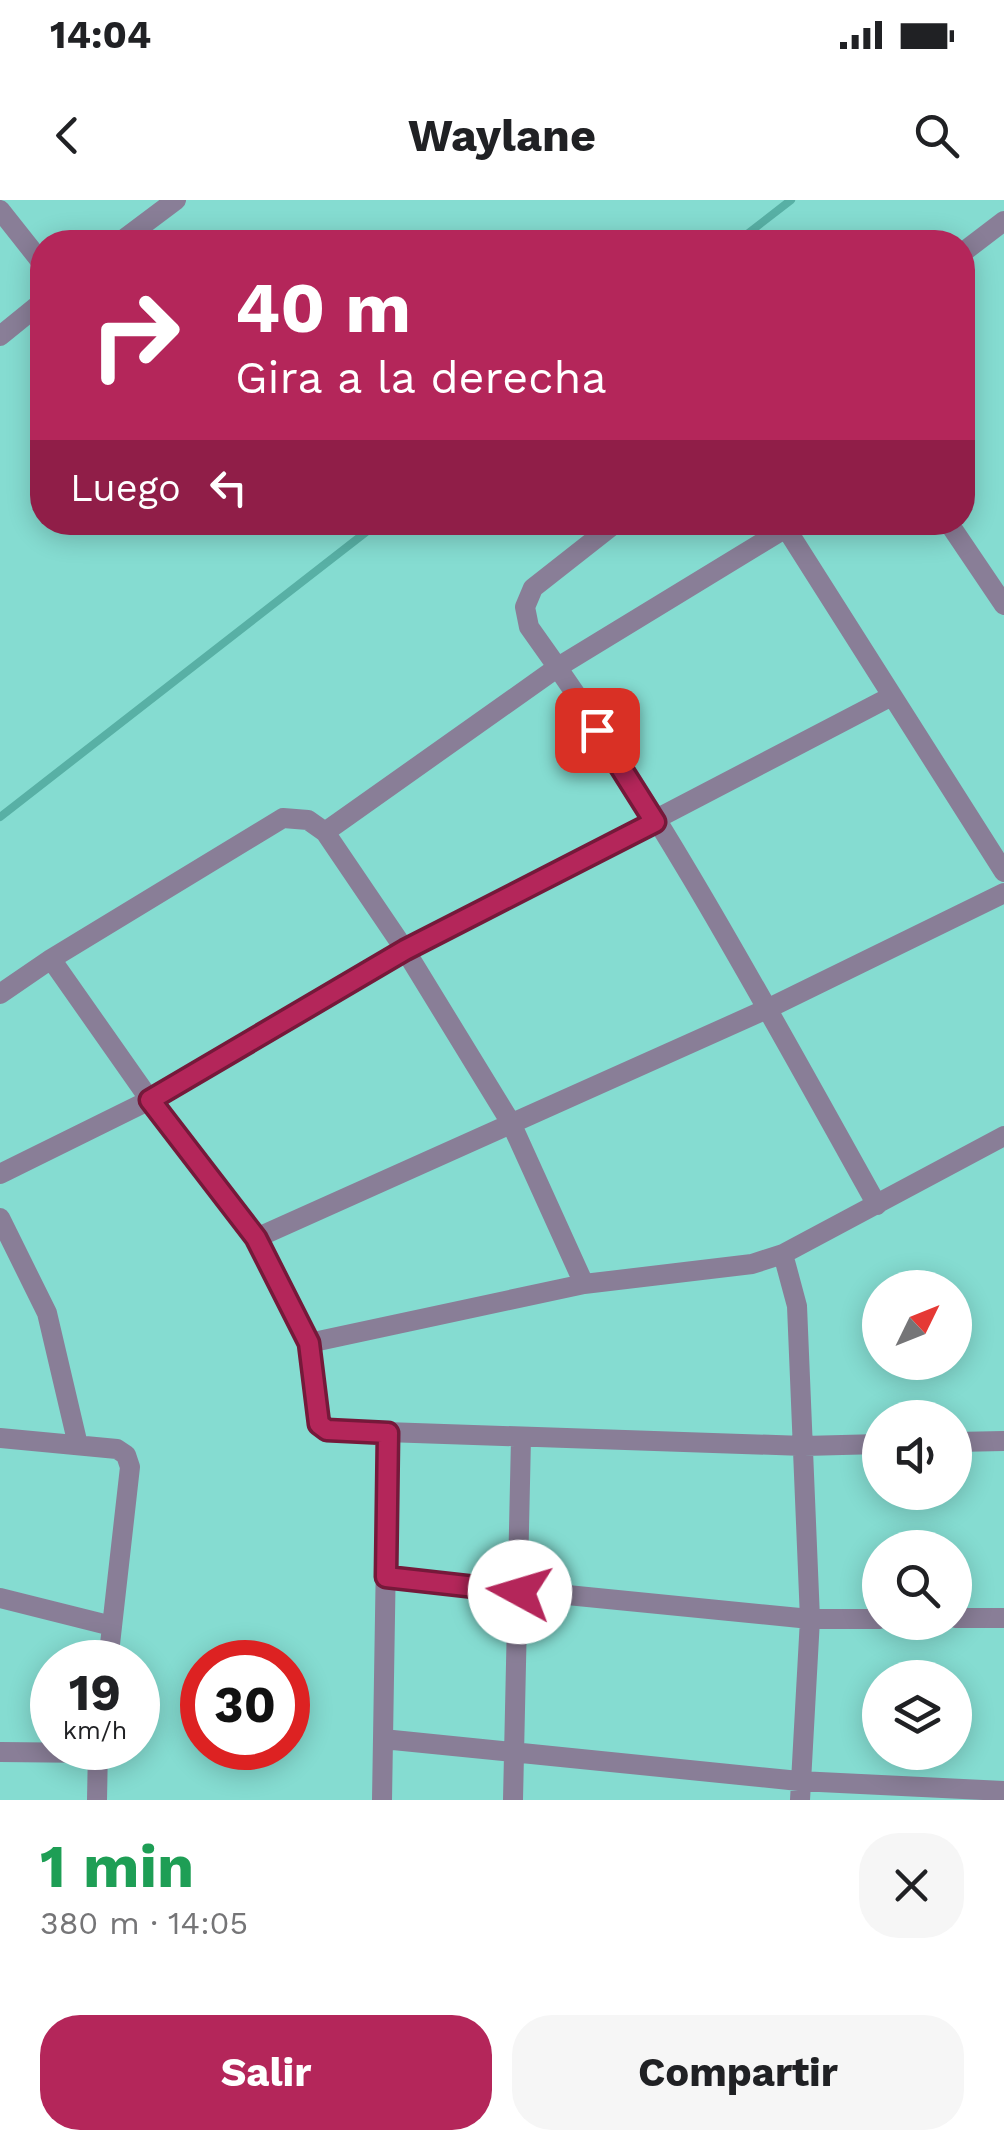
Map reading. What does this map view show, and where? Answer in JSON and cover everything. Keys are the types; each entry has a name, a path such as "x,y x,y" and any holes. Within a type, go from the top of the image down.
{"street":[{"path":"136,230 176,200"},
{"path":"0,210 30,248"},
{"path":"975,243 1004,221"},
{"path":"0,336 30,312"},
{"path":"600,535 532,588 526,607 530,627 655,822 767,1009 877,1205"},
{"path":"325,832 558,668 768,535"},
{"path":"790,535 1004,872"},
{"path":"957,535 1004,604"},
{"path":"0,1174 150,1100 405,950 890,697"},
{"path":"0,994 283,818 308,820 325,832 405,950 511,1123 584,1284"},
{"path":"256,1238 767,1009 1004,892"},
{"path":"51,959 150,1100 256,1238 309,1343 319,1424 327,1430 804,1446 862,1444"},
{"path":"309,1343 584,1284 752,1264 784,1254 1004,1136"},
{"path":"0,1218 46,1313 78,1445"},
{"path":"784,1254 797,1306 810,1619 799,1791"},
{"path":"382,1800 388,1433"},
{"path":"0,1438 117,1449 126,1456 130,1467 110,1640"},
{"path":"513,1800 521,1438"},
{"path":"972,1442 1004,1441"},
{"path":"386,1577 810,1619 862,1618"},
{"path":"0,1598 112,1626"},
{"path":"972,1618 1004,1618"},
{"path":"383,1739 513,1751 799,1791 1004,1790"},
{"path":"0,1752 30,1751"},
{"path":"97,1770 97,1800"}],"waterway":[{"path":"752,230 791,200"},
{"path":"0,817 362,535"}],"route":[{"path":"520,1592 386,1577 388,1433 327,1430 319,1424 309,1343 256,1238 150,1100 405,950 655,822 597,730"}]}
